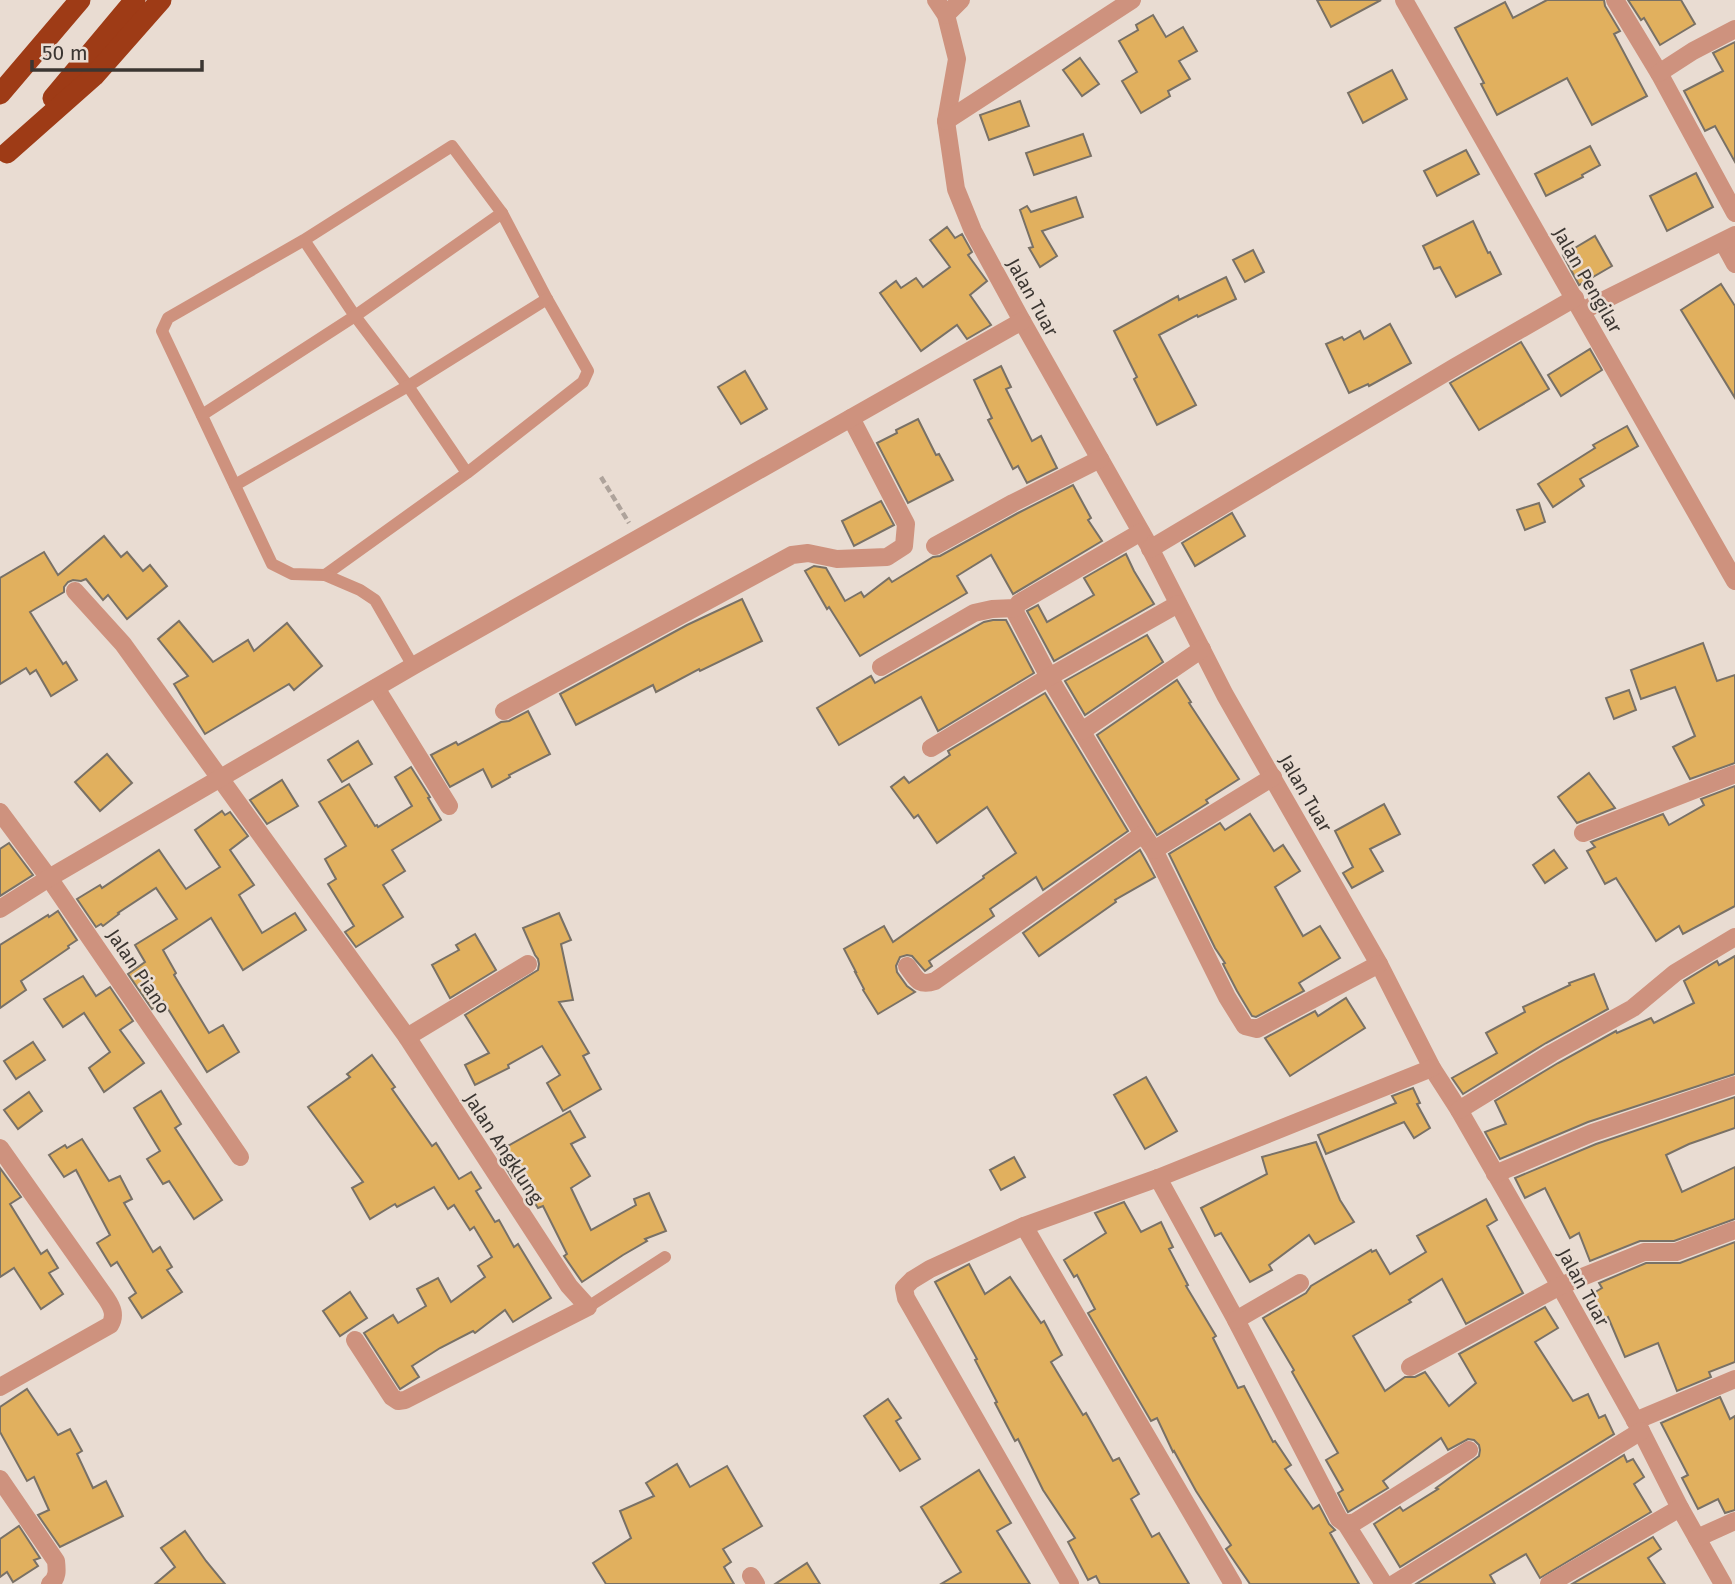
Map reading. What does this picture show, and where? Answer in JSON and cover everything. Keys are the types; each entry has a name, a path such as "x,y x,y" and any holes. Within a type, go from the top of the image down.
{"highway":[{"path":"0,94 80,0"},
{"path":"4,158 135,0"},
{"path":"4,158 94,76 161,0"}],"street":[{"path":"941,7 961,0"},
{"path":"946,121 1132,0"},
{"name":"Jalan Pengilar","path":"1404,0 1735,581"},
{"path":"1615,0 1659,73 1735,213"},
{"name":"Jalan Tuar","path":"941,7 957,59 946,121 956,189 973,230 1141,532 1225,695 1379,964 1432,1068 1560,1286 1723,1584"},
{"path":"1659,73 1735,29"},
{"path":"1150,549 1455,367 1578,304 1729,239 1735,264"},
{"path":"0,909 413,666 1022,321"},
{"path":"504,711 792,555 808,553 837,559 887,557 904,546 906,524 851,418"},
{"path":"935,546 1100,458"},
{"path":"881,667 974,613 1015,608 1019,603 1141,532"},
{"name":"Jalan Angklung","path":"75,592 123,644 407,1037 569,1286 587,1307"},
{"path":"931,748 1178,604"},
{"path":"1015,608 1049,677 1154,849 1227,997 1245,1027 1257,1029 1379,964"},
{"path":"1082,731 1202,649"},
{"path":"376,688 449,806"},
{"path":"1583,833 1735,774"},
{"path":"1154,849 1273,777"},
{"name":"Jalan Piano","path":"0,812 49,878 240,1157"},
{"path":"907,966 920,983 934,981 1143,834"},
{"path":"1459,1110 1552,1053 1633,1008 1675,973 1735,937"},
{"path":"407,1037 528,964"},
{"path":"1066,1582 906,1298 904,1288 930,1269 1024,1226 1158,1178 1432,1068"},
{"path":"1495,1174 1592,1133 1735,1085"},
{"path":"0,1148 106,1298 112,1308 113,1320 110,1325 0,1387"},
{"path":"1158,1178 1236,1320 1339,1519 1346,1524 1384,1584"},
{"path":"1024,1226 1233,1584"},
{"path":"1410,1367 1560,1286 1644,1252 1676,1252 1735,1230"},
{"path":"1236,1320 1300,1283"},
{"path":"355,1340 392,1397 398,1401 405,1400 587,1307"},
{"path":"1394,1584 1638,1426 1735,1379"},
{"path":"1346,1524 1355,1522 1469,1450"},
{"path":"0,1479 56,1561 58,1571 50,1584"},
{"path":"1549,1584 1680,1507"},
{"path":"1697,1538 1735,1521"}],"lane":[{"path":"326,575 467,473 583,382 588,370 502,214 452,146 304,240 168,318 162,331 272,564 292,574 326,575 375,600 413,666"},
{"path":"202,415 355,316 502,214"},
{"path":"304,240 467,473"},
{"path":"235,485 408,386 547,299"},
{"path":"587,1307 665,1257"}],"path":[{"path":"601,477 639,538"}],"building":[{"path":"1317,0 1381,0 1331,27"},
{"path":"1547,0 1604,0 1620,31 1614,34 1647,96 1592,125 1567,78 1497,115 1481,84 1484,83 1455,28 1505,2 1513,18"},
{"path":"1628,0 1681,0 1695,24 1660,45 1644,18 1641,20"},
{"path":"1153,15 1166,37 1183,27 1197,51 1179,61 1190,79 1168,91 1170,96 1141,113 1122,81 1137,72 1119,41 1138,30 1136,25"},
{"path":"1735,42 1735,162 1715,126 1705,131 1684,91 1723,71 1713,53"},
{"path":"1080,58 1099,84 1082,96 1063,70"},
{"path":"1392,70 1407,99 1363,123 1348,93"},
{"path":"1020,101 1029,126 989,140 980,115"},
{"path":"1083,134 1091,156 1034,175 1026,153"},
{"path":"1590,146 1600,165 1546,196 1535,174"},
{"path":"1466,150 1479,174 1437,196 1424,171"},
{"path":"1696,173 1713,207 1667,231 1650,196"},
{"path":"1076,197 1083,217 1042,231 1057,256 1040,267 1029,248 1033,247 1020,210 1027,206 1031,212"},
{"path":"1473,221 1501,274 1456,297 1440,267 1434,269 1423,246"},
{"path":"947,227 955,238 962,234 972,252 968,255 987,281 970,295 991,325 967,339 957,325 921,351 880,293 896,281 901,288 916,278 923,287 950,267 930,240"},
{"path":"1595,236 1612,266 1579,285 1563,255"},
{"path":"1253,250 1264,272 1245,282 1233,260"},
{"path":"1226,277 1236,299 1159,335 1196,405 1157,425 1114,331 1178,296 1179,300"},
{"path":"1721,284 1735,306 1735,398 1681,310"},
{"path":"1390,324 1411,363 1369,386 1368,384 1349,393 1326,344 1342,337 1344,340 1360,331 1364,339"},
{"path":"1521,342 1549,389 1479,430 1450,383"},
{"path":"1590,349 1602,370 1561,396 1548,375"},
{"path":"1001,366 1011,387 1006,389 1032,441 1041,436 1057,468 1027,483 1018,466 1013,469 988,420 992,418 974,380"},
{"path":"745,371 767,409 741,424 718,387"},
{"path":"918,419 936,455 939,454 953,480 908,503 877,443"},
{"path":"1627,426 1638,446 1580,479 1584,486 1553,507 1538,484 1595,448 1593,445"},
{"path":"1073,485 1091,518 1088,520 1102,541 1013,594 991,555 957,576 967,593 860,656 829,607 827,609 805,571 814,566 826,568 845,601 861,592 864,597 889,578 892,582 933,557 940,556"},
{"path":"881,501 894,525 854,546 842,521"},
{"path":"1539,503 1545,522 1525,530 1517,510"},
{"path":"1232,513 1245,536 1195,566 1182,543"},
{"path":"104,536 121,557 127,552 143,571 150,565 167,586 127,619 108,595 103,600 86,579 68,582 64,592 30,612 63,664 66,662 77,680 51,696 36,670 30,674 26,668 0,684 0,578 44,552 58,575"},
{"path":"1126,554 1154,604 1054,661 1027,611 1038,605 1047,622 1094,595 1084,578"},
{"path":"742,599 762,641 656,692 653,685 576,725 560,694 687,625"},
{"path":"1006,620 1034,673 938,731 921,697 839,745 817,708 871,676 875,683 984,622"},
{"path":"179,621 213,662 248,640 254,651 287,623 322,666 294,690 289,684 205,734 174,684 188,676 158,639"},
{"path":"1147,635 1163,662 1085,715 1065,681"},
{"path":"1703,643 1717,681 1735,675 1735,763 1690,779 1673,747 1695,736 1675,687 1641,699 1631,670"},
{"path":"1177,680 1239,779 1206,800 1208,803 1157,835 1097,735"},
{"path":"1629,690 1636,710 1614,719 1606,698"},
{"path":"1045,693 1128,831 1043,890 1036,877 990,909 994,916 929,961 932,966 925,971 912,956 900,957 896,966 897,972 915,992 878,1014 863,990 844,949 884,926 893,942 1016,853 987,807 937,843 918,815 914,818 891,787 904,777 909,783 950,755 948,751"},
{"path":"528,711 550,754 492,787 483,769 450,787 431,755"},
{"path":"358,741 372,764 342,782 328,760"},
{"path":"107,754 132,783 100,811 75,782"},
{"path":"411,767 441,820 392,850 405,871 383,885 403,917 356,947 345,932 354,926 328,884 336,879 325,859 346,846 319,802 349,784 378,827 412,806 395,777"},
{"path":"1589,773 1615,808 1577,823 1558,797"},
{"path":"282,780 298,806 267,824 250,800"},
{"path":"1735,786 1735,906 1683,934 1679,926 1656,941 1616,878 1605,884 1587,851 1595,847 1591,842 1663,814 1669,825 1704,805 1701,799"},
{"path":"1384,804 1400,834 1370,849 1383,871 1352,888 1343,873 1353,867 1335,831"},
{"path":"222,811 225,815 230,812 248,836 230,850 254,885 239,895 262,933 295,913 306,930 243,970 211,918 163,950 176,973 174,975 209,1033 223,1025 239,1052 207,1072 163,1001 152,1009 128,974 145,962 135,945 177,919 156,888 103,926 101,924 96,927 77,899 100,885 102,888 159,850 186,889 220,867 195,830"},
{"path":"1250,814 1274,851 1283,845 1300,871 1275,887 1303,936 1320,926 1340,958 1299,983 1304,991 1256,1017 1252,1016 1237,991 1169,854 1220,823 1225,830"},
{"path":"9,843 33,875 0,896 0,849"},
{"path":"1140,850 1155,877 1115,900 1116,902 1039,956 1023,933"},
{"path":"1554,850 1567,868 1545,883 1533,865"},
{"path":"58,911 77,940 21,981 26,990 0,1008 0,945"},
{"path":"559,913 571,940 561,944 573,1000 559,1002 589,1053 583,1056 601,1089 563,1111 547,1083 560,1075 542,1046 508,1065 509,1068 475,1085 465,1065 489,1053 465,1015 538,970 538,959 523,928"},
{"path":"475,934 496,970 450,998 432,965 459,950 456,945"},
{"path":"1735,956 1735,1074 1588,1122 1500,1159 1485,1132 1506,1124 1495,1101 1616,1031 1617,1033 1651,1018 1654,1023 1694,1003 1684,981 1717,961 1719,965"},
{"path":"1594,974 1608,1009 1463,1094 1452,1078 1497,1053 1486,1033 1525,1012 1523,1007 1570,985 1569,983"},
{"path":"83,976 96,996 110,987 133,1021 120,1030 144,1063 104,1092 89,1068 110,1052 84,1013 63,1027 44,999"},
{"path":"1346,998 1365,1028 1290,1076 1265,1038 1315,1011 1318,1016"},
{"path":"33,1042 45,1060 16,1079 4,1061"},
{"path":"372,1055 395,1087 392,1089 432,1146 436,1143 459,1179 471,1172 481,1188 476,1191 495,1222 499,1220 514,1247 518,1244 551,1298 513,1322 505,1310 475,1333 473,1331 440,1348 412,1366 419,1377 400,1389 364,1333 393,1315 398,1323 426,1306 417,1289 438,1278 451,1302 485,1277 478,1266 492,1257 474,1227 470,1230 454,1205 448,1209 434,1187 397,1207 395,1204 370,1219 352,1188 363,1182 308,1107 350,1077 347,1074"},
{"path":"1146,1077 1177,1131 1145,1149 1114,1095"},
{"path":"1413,1088 1420,1103 1417,1104 1430,1128 1414,1138 1404,1122 1326,1154 1318,1135 1396,1103 1392,1096"},
{"path":"161,1091 181,1124 175,1128 222,1200 194,1219 169,1181 163,1184 147,1159 160,1151 134,1108"},
{"path":"29,1092 42,1111 18,1129 4,1110"},
{"path":"1735,1097 1735,1128 1666,1155 1682,1192 1735,1167 1735,1219 1674,1241 1640,1241 1590,1261 1579,1233 1570,1238 1545,1188 1525,1198 1515,1178 1596,1144"},
{"path":"570,1111 585,1137 571,1144 590,1176 571,1188 591,1230 636,1205 634,1199 649,1193 666,1231 645,1239 647,1241 582,1282 564,1256 567,1254 543,1206 538,1208 517,1175 512,1178 497,1152"},
{"path":"82,1139 109,1181 120,1176 132,1199 124,1203 153,1252 160,1247 172,1267 167,1270 182,1292 142,1318 129,1298 136,1293 117,1262 111,1266 97,1243 110,1235 76,1170 64,1177 49,1155"},
{"path":"1316,1142 1340,1200 1354,1222 1315,1244 1309,1235 1269,1265 1272,1270 1250,1282 1221,1233 1215,1236 1201,1208 1267,1174 1262,1157"},
{"path":"1014,1157 1025,1177 1001,1190 990,1170"},
{"path":"0,1168 21,1197 10,1204 41,1254 47,1250 58,1268 49,1273 63,1294 41,1309 14,1268 0,1277"},
{"path":"1486,1199 1497,1220 1487,1226 1523,1293 1466,1324 1442,1279 1409,1300 1411,1302 1353,1336 1385,1391 1405,1377 1415,1377 1425,1372 1449,1406 1476,1383 1459,1354 1545,1307 1558,1328 1535,1342 1573,1401 1588,1394 1599,1418 1605,1415 1614,1434 1400,1567 1374,1524 1400,1507 1403,1511 1438,1489 1436,1488 1479,1456 1479,1445 1468,1439 1448,1450 1441,1438 1383,1481 1388,1488 1348,1512 1338,1493 1343,1490 1326,1460 1338,1453 1263,1318 1371,1250 1376,1250 1390,1274 1426,1252 1417,1236"},
{"path":"1124,1202 1141,1232 1161,1222 1173,1247 1169,1249 1188,1285 1186,1286 1216,1336 1213,1338 1238,1388 1244,1386 1273,1442 1275,1441 1291,1465 1285,1469 1313,1509 1319,1505 1335,1530 1330,1533 1359,1584 1250,1584 1226,1549 1231,1545 1173,1452 1157,1418 1151,1421 1088,1313 1095,1309 1077,1275 1074,1277 1064,1260 1106,1233 1095,1213"},
{"path":"1735,1242 1735,1362 1709,1372 1711,1377 1677,1391 1658,1343 1625,1357 1608,1317 1601,1321 1587,1297 1602,1288 1599,1283 1646,1263 1680,1263"},
{"path":"969,1264 985,1294 1010,1277 1041,1323 1044,1321 1062,1355 1051,1362 1083,1415 1086,1413 1113,1461 1119,1458 1139,1494 1131,1499 1152,1537 1159,1533 1189,1584 1100,1584 1096,1576 1088,1580 1068,1542 1075,1538 1043,1490 1018,1439 1015,1441 975,1360 977,1359 935,1282"},
{"path":"350,1292 367,1318 340,1336 323,1311"},
{"path":"27,1389 58,1435 70,1429 82,1451 77,1454 93,1488 106,1481 123,1516 60,1547 38,1515 49,1510 34,1477 27,1481 0,1432 0,1407"},
{"path":"1720,1397 1730,1419 1735,1416 1735,1510 1725,1513 1718,1499 1698,1509 1682,1478 1688,1475 1661,1423"},
{"path":"888,1399 901,1418 896,1421 920,1459 900,1471 864,1416"},
{"path":"1624,1455 1627,1462 1633,1459 1644,1477 1634,1484 1651,1512 1540,1578 1526,1554 1490,1575 1495,1584 1416,1584"},
{"path":"677,1464 690,1487 727,1466 762,1526 723,1549 731,1562 724,1567 734,1584 606,1584 593,1563 631,1538 620,1511 654,1496 646,1483"},
{"path":"979,1470 1011,1523 997,1531 1030,1584 941,1584 961,1572 921,1507"},
{"path":"19,1526 40,1558 34,1560 38,1566 13,1582 7,1572 0,1577 0,1539"},
{"path":"185,1531 225,1584 155,1584 175,1567 161,1548"},
{"path":"1653,1537 1661,1549 1648,1558 1665,1584 1572,1584"},
{"path":"807,1563 820,1584 775,1584"}]}
